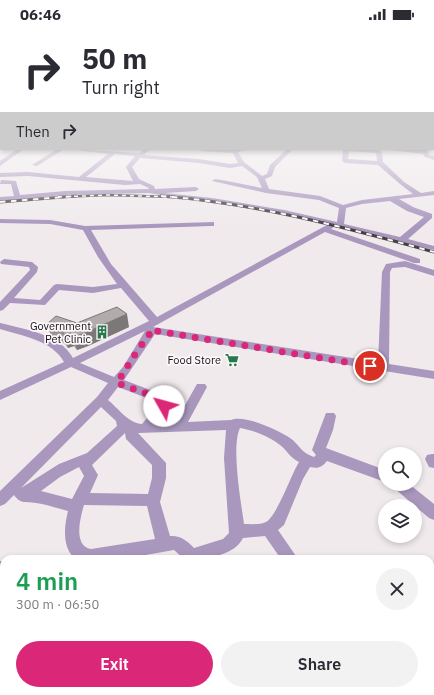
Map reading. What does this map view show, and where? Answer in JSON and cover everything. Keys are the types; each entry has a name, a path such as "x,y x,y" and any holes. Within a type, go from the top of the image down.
{"street":[{"path":"80,179 97,165"},
{"path":"131,165 129,168 133,177 152,187 151,193 154,194 252,206 340,224 434,248"},
{"path":"225,165 236,165"},
{"path":"245,165 263,178 266,191"},
{"path":"263,178 270,175 273,165"},
{"path":"382,165 402,183 420,195"},
{"path":"0,175 22,174 125,183 140,182"},
{"path":"215,181 233,183 241,187 320,198 343,207 362,202 434,193"},
{"path":"0,182 14,182 17,196"},
{"path":"0,199 17,196 65,193 118,193 196,189"},
{"path":"391,198 410,209 429,216 402,240"},
{"path":"340,224 343,207"},
{"path":"0,221 56,223 85,228 211,224"},
{"path":"0,396 70,362 151,326 334,224 340,224"},
{"path":"9,494 117,383 139,348 149,336 151,326 123,284 102,257 89,232 85,228"},
{"path":"325,229 434,266"},
{"path":"0,308 30,276 34,267 27,264 4,262"},
{"path":"383,368 386,272 389,266 405,264 434,273"},
{"path":"8,300 42,303 57,287 93,290 107,289 123,284"},
{"path":"0,326 42,338 65,353 70,362 88,372 164,401 164,406 133,427 120,432 86,463 85,466 91,472 91,478 78,503 73,526 74,546 77,553 80,555"},
{"path":"151,326 383,368 434,375"},
{"path":"178,427 201,387"},
{"path":"101,400 133,427 178,427 233,425 236,423 243,423 258,428 285,442 294,452 307,460 317,463 325,455"},
{"path":"330,416 327,430 319,450 325,455 378,474"},
{"path":"197,555 234,541 237,531 230,450 233,425"},
{"path":"133,427 131,436 159,463 159,478 152,502 157,512 164,544"},
{"path":"9,494 77,462 90,458"},
{"path":"237,531 262,530 268,528 279,520 297,477 307,460"},
{"path":"407,491 434,513"},
{"path":"9,494 78,503 152,502"},
{"path":"268,528 287,555"},
{"path":"96,555 174,543 181,546 190,555"}],"building":[{"path":"117,307 127,314 74,337 71,333 65,335 62,331 47,324 56,316 77,323"}],"railway":[{"path":"69,197 108,195 171,197"},
{"path":"69,197 76,196"},
{"path":"161,196 171,197"},
{"path":"58,197 69,197"},
{"path":"0,202 69,197"},
{"path":"171,197 231,204 299,217 434,252"}],"place":[{"name":"Government Pet Clinic","path":"102,332"},
{"name":"Food Store","path":"232,360"}],"route":[{"path":"164,406 165,403 162,399 117,383 132,362 134,355 151,333 150,330 370,366"}]}
